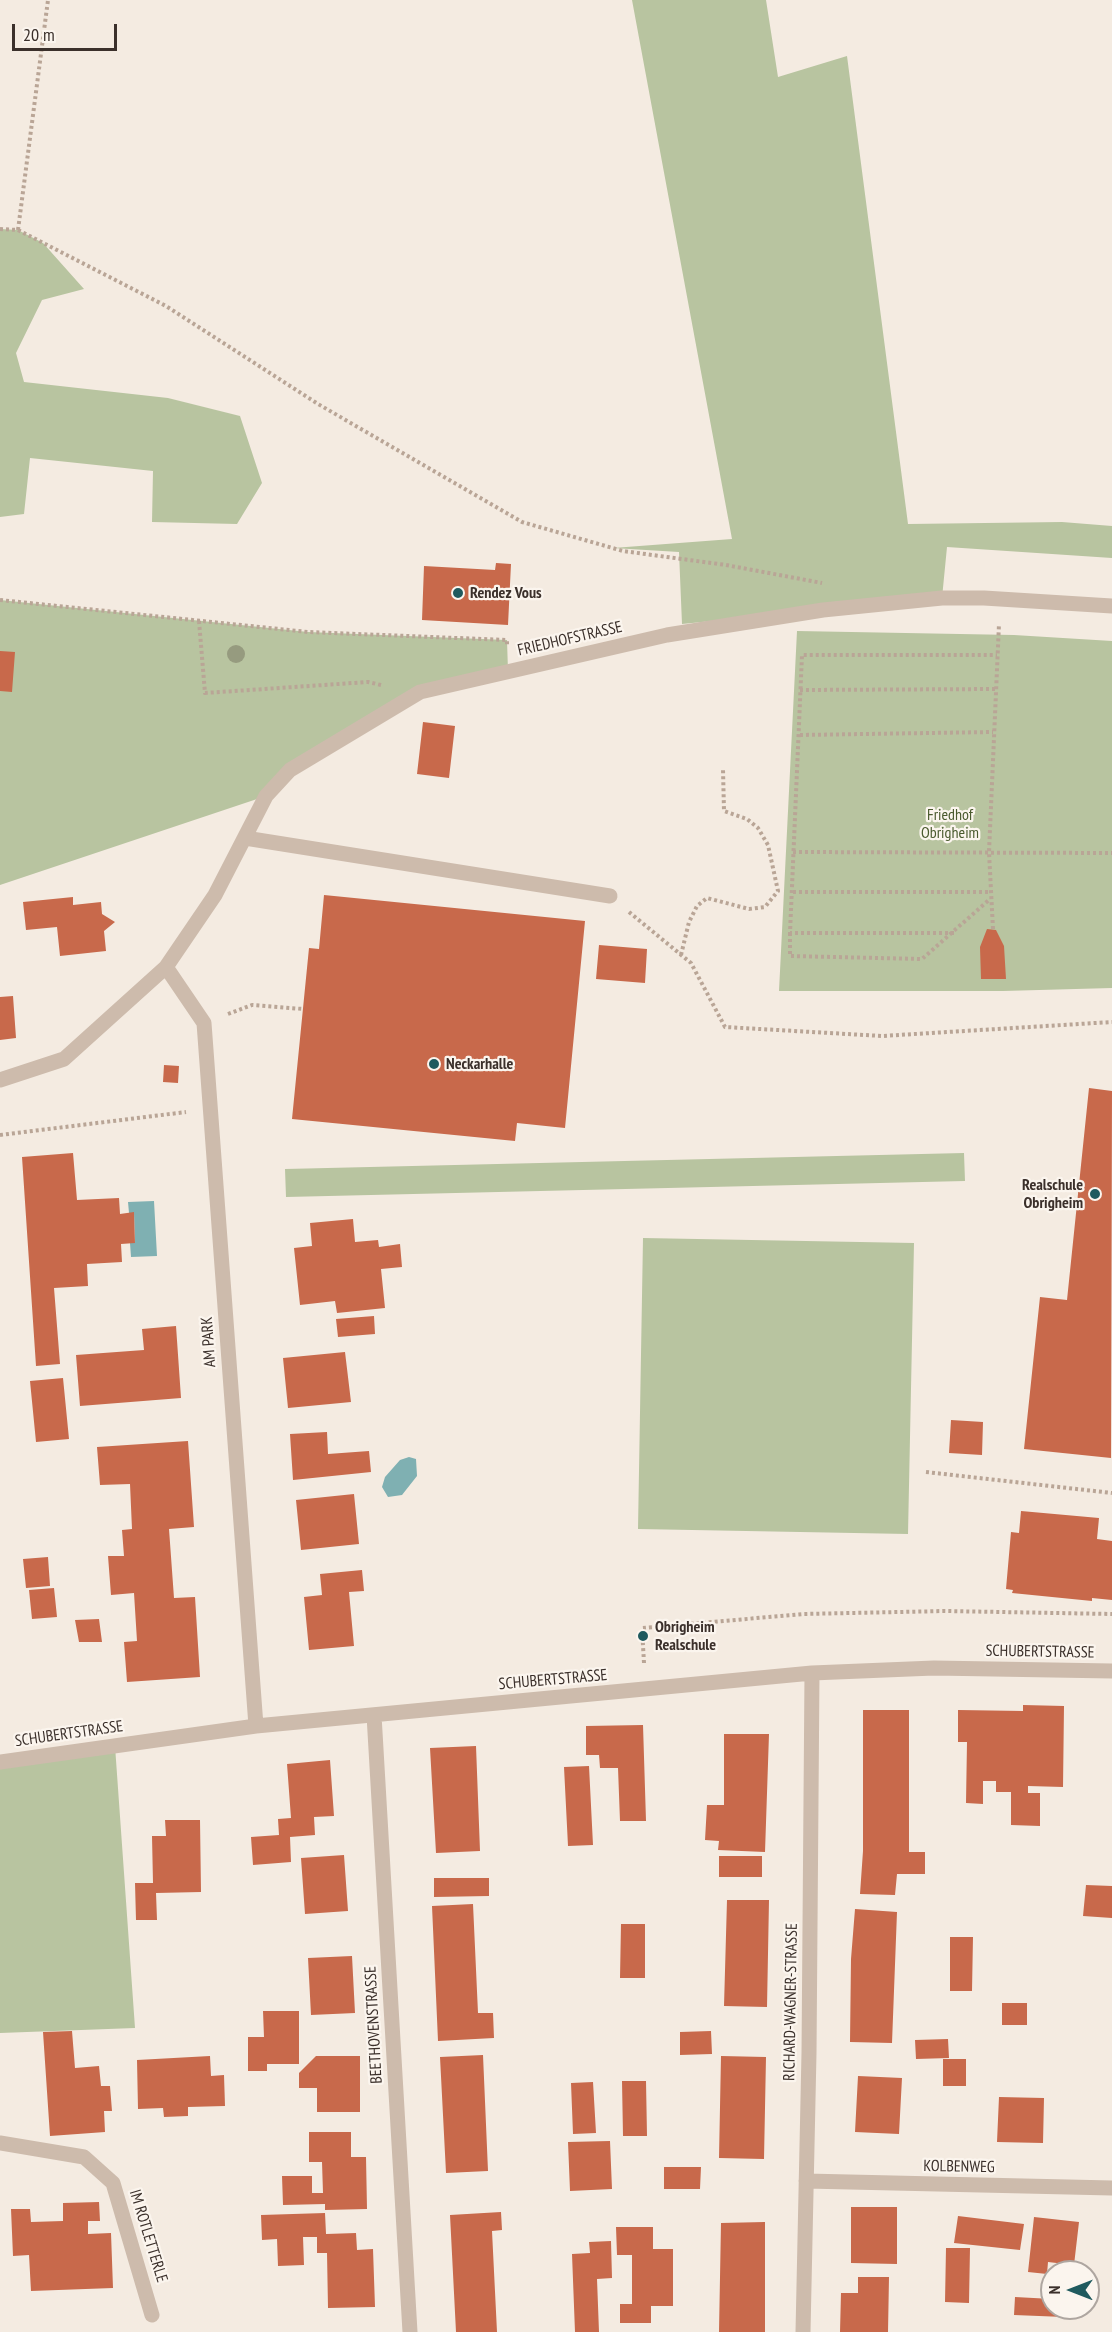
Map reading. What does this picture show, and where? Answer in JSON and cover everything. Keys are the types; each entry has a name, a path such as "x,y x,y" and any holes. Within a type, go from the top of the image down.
{"street":[{"name":"FRIEDHOFSTRASSE","path":"0,1080 64,1059 166,967 214,895 266,796 290,770 420,692 667,635 823,610 936,599 1002,599 1112,606"},
{"path":"245,838 610,896"},
{"path":"166,967 204,1023"},
{"name":"AM PARK","path":"204,1023 256,1726"},
{"name":"SCHUBERTSTRASSE","path":"0,1762 256,1726 812,1673 934,1668 1112,1671"},
{"name":"RICHARD-WAGNER-STRASSE","path":"803,2332 812,1673"},
{"name":"BEETHOVENSTRASSE","path":"374,1715 410,2332"},
{"name":"IM ROTLETTERLE","path":"0,2143 84,2157 113,2183 152,2315"},
{"name":"KOLBENWEG","path":"806,2181 1112,2188"}],"path":[{"path":"18,230 48,0"},
{"path":"0,229 18,230 166,306 318,404 522,522 623,551 815,580 825,584"},
{"path":"993,929 989,852 993,732 1002,599"},
{"path":"0,600 308,632 507,640 508,671"},
{"path":"199,621 205,693 368,682 420,692"},
{"path":"990,899 922,959 790,956 802,655 997,655"},
{"path":"800,690 996,689"},
{"path":"800,735 993,732"},
{"path":"681,954 689,922 697,906 706,898 749,909 765,907 777,891 768,845 758,828 747,819 724,811 723,769"},
{"path":"793,852 1112,853"},
{"path":"793,892 990,892"},
{"path":"610,896 691,963 725,1027 882,1036 1112,1022"},
{"path":"790,933 954,933"},
{"path":"204,1023 252,1005 303,1009"},
{"path":"0,1135 210,1109"},
{"path":"926,1472 1112,1493"},
{"path":"646,1689 642,1628 804,1614 945,1611 1112,1614"}],"green space":[{"path":"632,0 766,0 778,77 847,56 908,524 1062,522 1112,526 1112,558 947,547 942,598 682,624 679,552 613,548 732,539"},
{"path":"0,229 18,230 43,243 84,289 42,300 16,353 24,382 168,398 240,416 262,483 237,524 152,522 153,471 30,458 24,514 0,517"},
{"path":"0,600 308,632 507,640 508,671 420,692 290,769 266,796 0,885"},
{"name":"Friedhof Obrigheim","path":"797,631 1014,635 1112,641 1112,988 1003,991 779,991"},
{"path":"964,1153 965,1181 286,1197 285,1169"},
{"path":"643,1238 914,1243 908,1534 638,1529"},
{"path":"115,1746 135,2028 0,2033 0,1762"}],"water":[{"path":"154,1201 157,1256 131,1257 130,1243 135,1243 134,1213 129,1213 128,1202"},
{"path":"409,1457 416,1459 417,1476 402,1495 388,1497 382,1487 385,1477 400,1460"}],"building":[{"path":"496,563 511,564 508,625 422,620 424,566 495,570"},
{"path":"0,651 15,652 12,692 0,691"},
{"path":"423,722 455,726 449,778 417,774"},
{"name":"Neckarhalle","path":"324,895 585,921 565,1128 517,1123 515,1141 292,1119 309,948 319,949"},
{"path":"73,897 73,905 101,902 102,914 115,922 104,931 106,951 60,956 57,927 26,930 23,902"},
{"path":"987,929 996,930 1004,946 1006,979 981,979 980,947"},
{"path":"599,945 647,949 645,983 596,979"},
{"path":"13,996 16,1038 0,1040 0,997"},
{"path":"164,1065 179,1066 178,1083 163,1082"},
{"name":"Realschule Obrigheim","path":"1089,1088 1112,1091 1111,1458 1024,1449 1040,1297 1067,1300"},
{"path":"73,1153 77,1200 119,1198 120,1214 134,1212 135,1243 121,1244 122,1262 87,1264 88,1286 54,1288 60,1364 36,1366 22,1157"},
{"path":"353,1219 355,1242 378,1240 379,1247 400,1244 402,1267 381,1269 385,1308 337,1313 335,1301 300,1305 294,1248 312,1246 310,1223"},
{"path":"374,1316 375,1334 338,1337 336,1319"},
{"path":"176,1326 181,1398 80,1406 76,1355 144,1350 142,1329"},
{"path":"345,1352 351,1402 288,1408 283,1358"},
{"path":"63,1378 69,1439 36,1442 30,1381"},
{"path":"951,1420 983,1422 982,1455 949,1453"},
{"path":"327,1432 328,1454 369,1451 371,1472 293,1480 290,1434"},
{"path":"188,1441 194,1527 169,1529 174,1598 195,1597 200,1677 127,1682 124,1642 137,1641 134,1593 111,1595 108,1556 124,1556 122,1530 132,1529 130,1484 100,1485 97,1447"},
{"path":"354,1494 359,1544 301,1550 296,1500"},
{"path":"1021,1511 1099,1518 1097,1539 1112,1541 1112,1600 1092,1598 1092,1601 1012,1593 1013,1590 1006,1589 1011,1532 1019,1533"},
{"path":"48,1557 50,1586 26,1588 23,1559"},
{"path":"362,1570 364,1591 349,1592 354,1646 309,1650 304,1597 322,1595 320,1574"},
{"path":"54,1588 57,1617 32,1619 29,1590"},
{"path":"99,1619 102,1642 79,1642 75,1620"},
{"path":"1023,1705 1064,1706 1063,1787 1028,1786 1028,1793 1040,1793 1040,1826 1011,1825 1011,1792 996,1792 996,1781 983,1781 983,1804 966,1803 967,1742 958,1742 958,1710 1023,1711"},
{"path":"863,1710 909,1710 909,1852 925,1852 925,1874 897,1874 895,1895 860,1894 863,1851"},
{"path":"643,1725 646,1821 620,1821 618,1768 600,1768 599,1755 586,1755 586,1726"},
{"path":"724,1734 769,1734 765,1852 718,1850 719,1841 705,1840 707,1805 724,1805"},
{"path":"476,1746 480,1851 436,1853 430,1748"},
{"path":"330,1760 334,1816 314,1817 315,1835 290,1837 291,1862 253,1865 251,1837 279,1835 278,1819 291,1818 287,1764"},
{"path":"589,1766 593,1845 568,1846 564,1767"},
{"path":"165,1820 200,1820 201,1892 156,1893 157,1920 136,1920 135,1883 153,1883 152,1836 166,1836"},
{"path":"344,1855 348,1911 305,1914 301,1858"},
{"path":"719,1856 762,1856 762,1877 719,1877"},
{"path":"434,1878 489,1878 489,1896 434,1897"},
{"path":"1086,1885 1112,1886 1112,1918 1083,1916"},
{"path":"727,1900 769,1900 767,2007 724,2006"},
{"path":"473,1904 478,2013 493,2013 494,2038 438,2041 432,1906"},
{"path":"855,1909 897,1912 892,2043 850,2042 851,1959"},
{"path":"621,1924 645,1924 645,1978 620,1978"},
{"path":"950,1937 973,1937 972,1991 950,1991"},
{"path":"352,1956 355,2013 311,2015 308,1958"},
{"path":"1002,2003 1027,2003 1027,2025 1002,2025"},
{"path":"263,2011 299,2011 299,2064 267,2064 267,2071 248,2071 248,2037 264,2037"},
{"path":"72,2031 75,2068 99,2066 101,2086 110,2086 112,2111 104,2111 105,2132 50,2136 43,2032"},
{"path":"711,2031 712,2054 680,2055 680,2032"},
{"path":"948,2039 949,2058 916,2059 915,2040"},
{"path":"483,2055 488,2171 446,2173 440,2057"},
{"path":"210,2056 211,2076 224,2075 225,2106 188,2107 188,2116 164,2117 163,2108 138,2109 137,2060"},
{"path":"316,2056 360,2056 360,2112 317,2112 317,2088 299,2088 299,2073"},
{"path":"721,2056 766,2057 764,2159 719,2158"},
{"path":"943,2059 966,2059 966,2086 943,2086"},
{"path":"858,2076 902,2078 899,2134 855,2132"},
{"path":"622,2081 646,2081 647,2136 623,2136"},
{"path":"593,2082 596,2133 573,2134 571,2083"},
{"path":"999,2097 1044,2098 1043,2143 997,2142"},
{"path":"309,2132 351,2132 351,2157 366,2157 367,2209 325,2210 325,2204 283,2205 282,2176 312,2176 312,2193 323,2193 322,2162 309,2162"},
{"path":"610,2141 612,2189 570,2191 568,2142"},
{"path":"664,2167 701,2167 700,2189 664,2189"},
{"path":"99,2202 100,2221 88,2221 88,2234 111,2233 113,2288 31,2291 29,2255 13,2256 11,2209 30,2209 31,2222 63,2221 63,2203"},
{"path":"851,2207 897,2207 897,2264 851,2263"},
{"path":"501,2212 502,2230 492,2231 497,2332 456,2332 450,2215"},
{"path":"325,2213 326,2234 356,2233 357,2250 373,2249 375,2307 328,2308 327,2253 317,2253 317,2237 303,2237 304,2265 278,2266 277,2239 262,2240 261,2215"},
{"path":"958,2216 1024,2224 1020,2250 954,2243"},
{"path":"1034,2217 1079,2222 1075,2260 1040,2260 1040,2273 1028,2272"},
{"path":"765,2222 765,2332 719,2332 721,2223"},
{"path":"616,2227 653,2227 653,2249 673,2249 673,2306 651,2306 651,2323 620,2323 620,2304 632,2304 632,2255 617,2255"},
{"path":"611,2241 612,2278 597,2279 599,2332 575,2332 572,2254 590,2253 589,2242"},
{"path":"946,2248 970,2248 969,2303 945,2302"},
{"path":"858,2277 889,2277 888,2332 840,2332 841,2293 858,2293"},
{"path":"1015,2297 1040,2298 1040,2316 1014,2315"}],"place":[{"name":"Rendez Vous","path":"458,593"},
{"name":"Neckarhalle","path":"434,1064"},
{"name":"Realschule Obrigheim","path":"1095,1194"},
{"name":"Obrigheim Realschule","path":"643,1636"}]}
